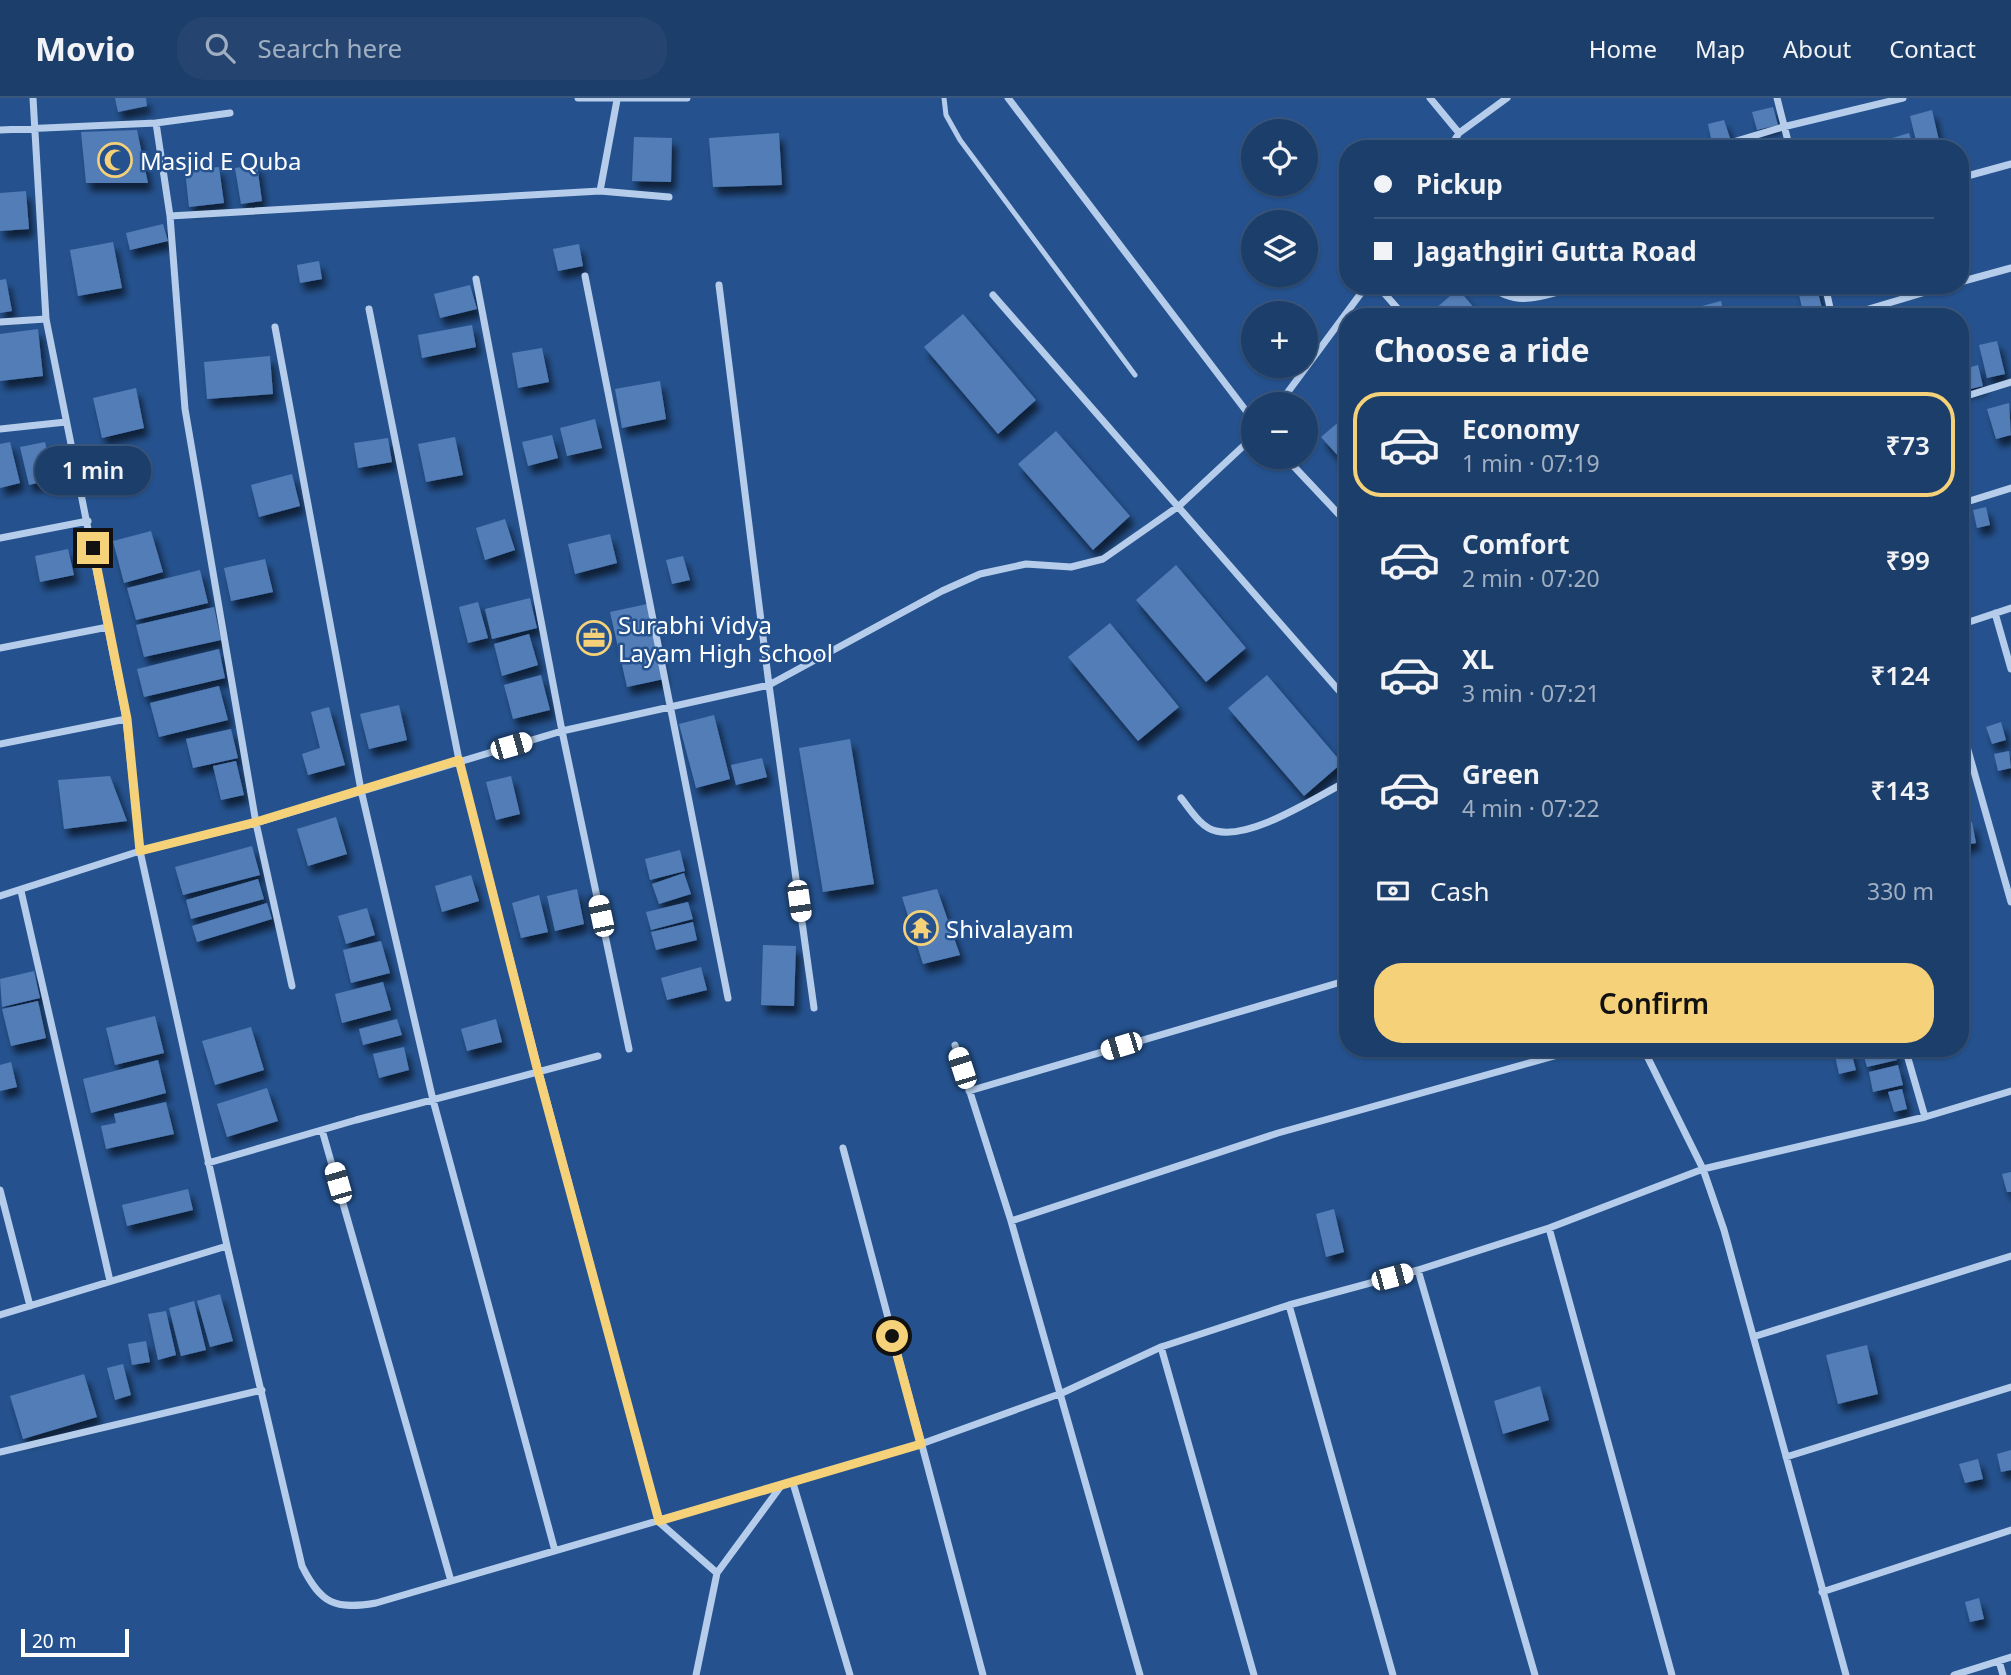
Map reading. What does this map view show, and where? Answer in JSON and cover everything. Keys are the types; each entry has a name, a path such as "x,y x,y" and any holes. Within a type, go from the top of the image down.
{"street":[{"path":"33,98 37,129 46,319 127,719 140,851 208,1163 302,1566 314,1589 331,1603 351,1607 451,1581 921,1444 1062,1393 1161,1347 1289,1305 1418,1270 1549,1228 1703,1170 1925,1117 2011,1091"},
{"path":"578,98 687,98"},
{"path":"1008,98 1241,404"},
{"path":"1430,98 1459,133"},
{"path":"1455,140 1459,133 1507,98"},
{"path":"1777,98 1787,140"},
{"path":"1740,140 1903,98"},
{"path":"600,191 617,100"},
{"path":"0,130 156,123 230,113"},
{"path":"156,123 170,216 185,409 256,822 292,986"},
{"path":"1969,176 2011,164"},
{"path":"170,216 600,191 670,197"},
{"path":"1969,280 2011,268"},
{"path":"585,276 728,998"},
{"path":"476,279 562,731 629,1049"},
{"path":"719,285 769,685 814,1008"},
{"path":"1385,294 1397,308"},
{"path":"1499,294 1514,300 1540,294"},
{"path":"1872,308 1919,294"},
{"path":"993,295 1339,691"},
{"path":"369,309 459,760 538,1072 659,1521 717,1573"},
{"path":"0,323 46,319"},
{"path":"1288,392 1339,323"},
{"path":"275,327 361,790 433,1100 555,1551"},
{"path":"1969,395 2011,382"},
{"path":"0,429 66,422"},
{"path":"0,896 140,851 256,822 562,731 769,685 980,574 1026,565 1071,567 1103,559 1178,506 1241,448"},
{"path":"1296,469 1339,514"},
{"path":"1969,502 2011,488"},
{"path":"0,538 88,521"},
{"path":"1969,622 2011,608"},
{"path":"1995,613 2011,669"},
{"path":"0,648 107,627"},
{"path":"0,744 127,719"},
{"path":"1969,754 2011,902"},
{"path":"1181,798 1197,818 1213,831 1234,833 1259,826 1339,785"},
{"path":"21,891 110,1281"},
{"path":"969,1091 1339,983"},
{"path":"955,1045 1062,1393 1140,1675"},
{"path":"208,1163 598,1056"},
{"path":"1010,1221 1278,1133 1551,1057"},
{"path":"1647,1057 1703,1170 1756,1336 1846,1675"},
{"path":"1908,1057 1925,1117"},
{"path":"323,1130 451,1581"},
{"path":"843,1148 983,1675"},
{"path":"0,1190 30,1306"},
{"path":"1549,1228 1672,1675"},
{"path":"0,1315 227,1246"},
{"path":"1756,1336 2011,1255"},
{"path":"1418,1270 1535,1675"},
{"path":"1289,1305 1393,1675"},
{"path":"1161,1347 1254,1675"},
{"path":"1786,1457 2011,1387"},
{"path":"0,1452 262,1390"},
{"path":"793,1483 850,1675"},
{"path":"696,1675 717,1573 782,1486"},
{"path":"1822,1592 2011,1530"},
{"path":"1954,1675 2011,1657"},
{"path":"1998,1661 2003,1675"}],"lane":[{"path":"944,98 946,115 960,140 1135,375"}],"building":[{"path":"115,98 146,98 147,106 118,112"},
{"path":"1773,107 1778,125 1757,130 1752,112"},
{"path":"1932,110 1939,140 1916,140 1910,116"},
{"path":"1724,120 1730,138 1711,140 1708,124"},
{"path":"137,130 148,183 86,183 81,132"},
{"path":"779,133 782,185 713,187 709,138"},
{"path":"1909,133 1911,140 1889,140"},
{"path":"634,137 672,138 671,182 632,181"},
{"path":"257,165 262,201 241,204 235,168"},
{"path":"219,167 224,203 189,207 185,170"},
{"path":"26,191 29,229 0,231 0,193"},
{"path":"163,224 168,241 130,250 126,233"},
{"path":"113,242 122,288 78,296 70,250"},
{"path":"579,244 583,266 558,271 553,249"},
{"path":"319,261 322,279 300,283 297,265"},
{"path":"6,279 12,311 0,313 0,280"},
{"path":"470,285 477,309 440,318 434,294"},
{"path":"1452,294 1462,294 1474,308 1436,308"},
{"path":"1799,294 1818,294 1822,308 1802,308"},
{"path":"1721,301 1723,308 1694,308"},
{"path":"963,314 1036,400 998,434 924,347"},
{"path":"472,325 476,347 422,358 418,335"},
{"path":"38,329 43,376 0,381 0,334"},
{"path":"1997,341 2005,374 1987,378 1979,345"},
{"path":"542,348 549,382 518,388 512,353"},
{"path":"270,356 273,394 207,399 204,362"},
{"path":"1978,365 1983,386 1969,389 1969,368"},
{"path":"660,381 666,419 622,428 615,389"},
{"path":"136,388 144,428 102,438 93,398"},
{"path":"2009,403 2011,435 1996,439 1987,409"},
{"path":"595,419 602,448 567,456 560,428"},
{"path":"1339,422 1339,457 1321,437"},
{"path":"1056,431 1130,516 1093,550 1018,464"},
{"path":"552,435 558,458 528,466 522,442"},
{"path":"455,437 463,475 426,482 418,444"},
{"path":"388,438 392,462 358,468 354,443"},
{"path":"10,442 20,483 0,488 0,444"},
{"path":"45,442 54,479 29,485 20,447"},
{"path":"292,474 300,506 259,517 251,485"},
{"path":"1986,507 1990,525 1977,528 1973,510"},
{"path":"505,519 515,550 485,560 476,528"},
{"path":"151,531 163,572 124,583 113,541"},
{"path":"610,534 617,563 575,574 568,544"},
{"path":"68,549 74,575 40,582 35,556"},
{"path":"683,556 690,580 672,584 666,560"},
{"path":"265,559 273,592 231,601 224,568"},
{"path":"1176,565 1246,648 1206,682 1136,600"},
{"path":"200,570 208,603 136,620 127,588"},
{"path":"530,598 537,628 492,639 485,609"},
{"path":"478,602 488,638 468,643 459,607"},
{"path":"647,604 664,679 627,687 610,612"},
{"path":"214,607 221,640 144,657 136,625"},
{"path":"1110,623 1179,707 1138,741 1068,657"},
{"path":"529,634 538,665 502,676 494,644"},
{"path":"219,649 225,678 144,697 137,669"},
{"path":"541,675 550,710 513,719 504,685"},
{"path":"1267,675 1339,759 1339,766 1304,796 1228,708"},
{"path":"219,686 228,720 159,737 150,703"},
{"path":"399,705 407,740 369,749 360,714"},
{"path":"329,707 345,765 308,775 302,754 320,748 311,712"},
{"path":"714,715 730,779 696,788 679,724"},
{"path":"2001,722 2006,740 1992,744 1986,727"},
{"path":"231,729 238,758 193,768 186,739"},
{"path":"850,739 874,884 823,892 799,748"},
{"path":"2009,751 2011,768 1998,771 1994,754"},
{"path":"762,758 767,777 736,785 731,765"},
{"path":"236,761 244,795 221,800 213,766"},
{"path":"110,776 127,821 64,829 58,780"},
{"path":"511,776 520,814 496,820 486,782"},
{"path":"336,817 347,854 308,866 297,829"},
{"path":"1969,822 1972,822 1976,843 1969,844"},
{"path":"252,846 260,875 183,895 175,867"},
{"path":"680,850 685,871 650,880 645,859"},
{"path":"684,873 691,894 659,904 652,884"},
{"path":"471,875 479,901 442,912 435,886"},
{"path":"258,879 264,899 191,919 186,900"},
{"path":"577,889 584,924 555,931 547,896"},
{"path":"937,889 960,955 923,964 902,897"},
{"path":"539,895 548,932 521,938 512,903"},
{"path":"688,902 693,919 651,930 646,912"},
{"path":"267,903 272,919 197,942 192,926"},
{"path":"367,908 375,935 346,944 338,916"},
{"path":"693,922 697,940 656,950 651,932"},
{"path":"381,941 390,973 351,983 343,950"},
{"path":"763,945 796,946 794,1006 761,1005"},
{"path":"701,967 707,990 667,1000 661,978"},
{"path":"34,971 40,998 2,1007 0,979"},
{"path":"383,982 391,1010 342,1023 335,994"},
{"path":"38,1001 46,1038 11,1046 2,1009"},
{"path":"155,1016 164,1053 115,1065 106,1028"},
{"path":"397,1019 402,1035 363,1045 359,1029"},
{"path":"496,1019 502,1042 467,1051 461,1029"},
{"path":"251,1027 264,1070 215,1085 202,1041"},
{"path":"404,1047 409,1070 379,1078 373,1054"},
{"path":"1835,1057 1852,1057 1856,1070 1839,1074"},
{"path":"1864,1057 1896,1057 1897,1060 1867,1067"},
{"path":"158,1060 166,1093 91,1113 83,1079"},
{"path":"11,1062 17,1087 0,1091 0,1065"},
{"path":"1898,1065 1903,1085 1873,1092 1869,1072"},
{"path":"267,1088 278,1121 227,1137 217,1104"},
{"path":"1902,1089 1907,1109 1894,1112 1888,1092"},
{"path":"166,1102 174,1134 106,1149 101,1126 116,1123 114,1114"},
{"path":"2011,1172 2011,1192 2007,1192 2002,1174"},
{"path":"188,1189 193,1210 127,1226 122,1205"},
{"path":"1334,1209 1344,1252 1326,1257 1316,1214"},
{"path":"220,1294 233,1341 210,1347 197,1301"},
{"path":"194,1301 206,1350 181,1356 169,1308"},
{"path":"166,1311 176,1355 158,1360 148,1314"},
{"path":"146,1341 150,1362 132,1365 128,1344"},
{"path":"1867,1345 1878,1394 1838,1404 1826,1355"},
{"path":"123,1364 131,1395 115,1400 107,1368"},
{"path":"84,1374 97,1417 23,1439 10,1396"},
{"path":"1540,1386 1549,1420 1503,1434 1494,1401"},
{"path":"2011,1450 2011,1470 2001,1472 1997,1454"},
{"path":"1978,1459 1983,1479 1965,1483 1959,1464"},
{"path":"1979,1598 1984,1619 1970,1622 1965,1602"}],"place":[{"name":"Masjid E Quba","path":"115,160"},
{"name":"Surabhi Vidya Layam High School","path":"594,638"},
{"name":"Shivalayam","path":"921,928"}],"route":[{"path":"93,548 127,719 140,851 256,822 459,760 538,1072 659,1521 921,1444 892,1336"}]}
